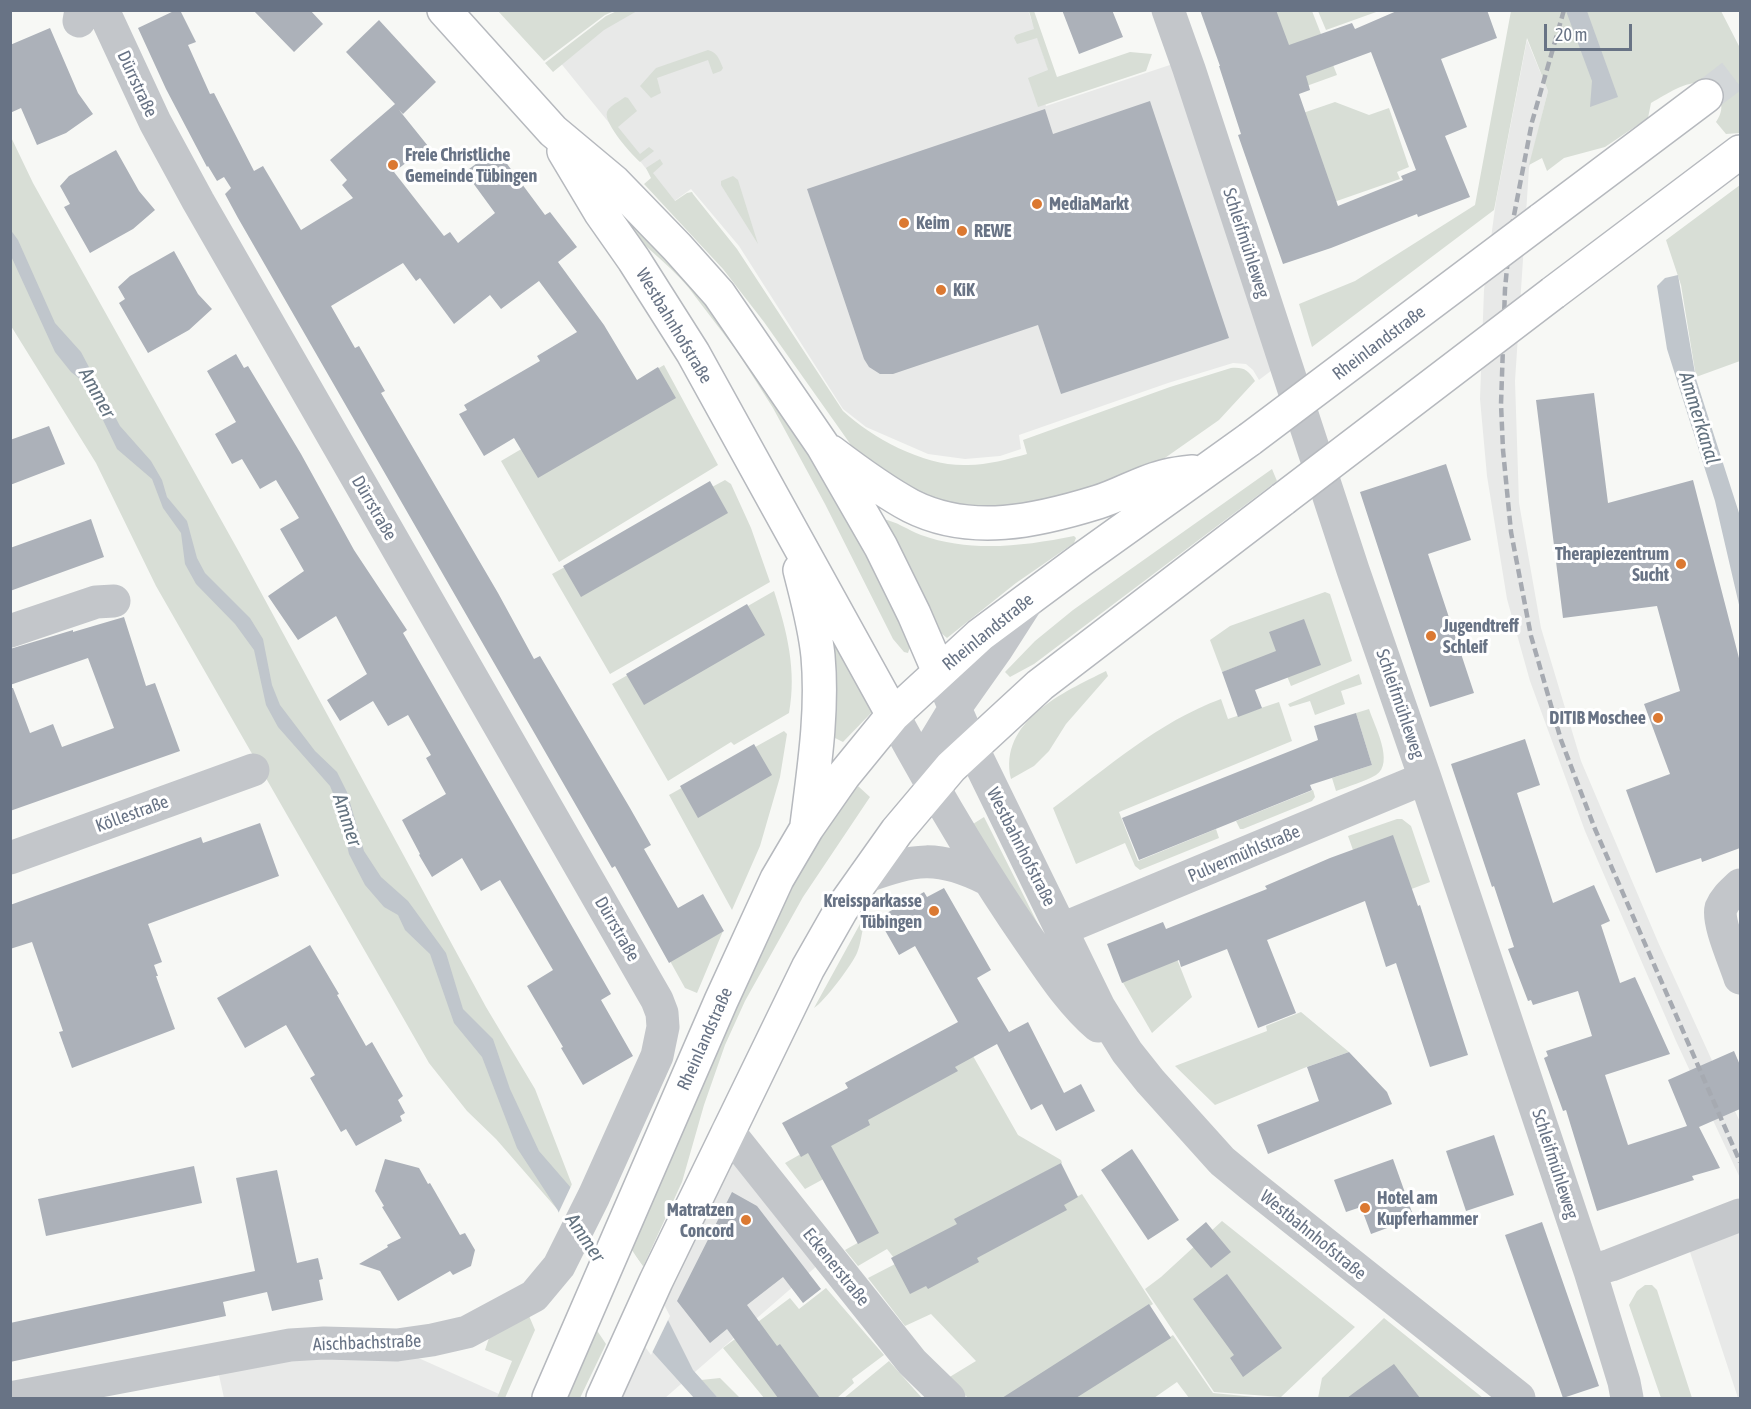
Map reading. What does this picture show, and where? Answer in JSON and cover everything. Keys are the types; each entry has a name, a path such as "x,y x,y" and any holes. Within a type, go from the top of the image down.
{"main road":[{"name":"Westbahnhofstraße","path":"444,10 553,131 614,182 719,294 823,446"},
{"name":"Rheinlandstraße","path":"549,1398 777,879 807,828 844,775 893,715 980,635 1250,439 1706,96"},
{"name":"Westbahnhofstraße","path":"553,131 601,213 693,353 788,525"},
{"path":"603,1398 656,1281 813,958 841,910 864,877 933,787 972,747 1081,652 1740,152"},
{"path":"823,446 856,471 911,506 943,518 975,522 1008,524 1042,518 1100,502 1164,476 1207,470"},
{"path":"823,446 881,547 939,672"},
{"path":"788,525 893,715"},
{"path":"788,525 813,622 818,656 818,730 807,828"}],"street":[{"name":"Schleifmühleweg","path":"1168,10 1190,69 1353,570 1590,1271 1627,1398"},
{"name":"Dürrstraße","path":"88,14 150,113 198,201 657,1000"},
{"path":"933,787 927,763 940,731 1029,598"},
{"path":"10,631 96,602 114,601"},
{"name":"Westbahnhofstraße","path":"939,672 972,747 1099,1007 1127,1052 1150,1081 1222,1161 1393,1300 1519,1398"},
{"name":"Westbahnhofstraße","path":"893,715 987,879 1049,970 1083,1013 1127,1052"},
{"name":"Köllestraße","path":"10,858 253,770"},
{"name":"Pulvermühlstraße","path":"1062,929 1425,778"},
{"path":"864,877 895,866 931,860 966,868 987,879"},
{"path":"1740,885 1721,908 1720,921 1740,978"},
{"name":"Aischbachstraße","path":"10,1398 290,1345 324,1343 397,1345 432,1340 467,1332 534,1296 559,1266 594,1196 657,1056 663,1027 662,1013 657,1000"},
{"name":"Eckenerstraße","path":"728,1131 912,1362 949,1398"},
{"path":"1590,1271 1740,1215"}],"shaded area":[{"path":"619,10 637,11 604,30 553,72 545,63 606,16"},
{"path":"1028,10 1049,72 1035,78 1046,106 1182,61 1280,364 1259,380 1246,364 1233,363 1168,383 1019,435 1021,449 1000,456 965,459 928,454 866,427 843,409 739,246 691,189 673,202 555,56 623,11"},
{"path":"498,11 614,11 605,15 544,61"},
{"path":"1029,11 1034,11 1057,77 1130,52 1152,54 1146,71 1038,107 1028,78 1048,70 1037,38 1017,44 1014,38 1016,35 1034,29"},
{"path":"1273,11 1312,11 1337,75 1301,88"},
{"path":"1318,11 1379,11 1326,30"},
{"path":"1511,11 1721,11 1740,48 1740,133 1726,134 1716,122 1720,116 1720,100 1705,82 1697,82 1676,89 1651,103 1648,118 1605,147 1564,158 1547,171 1542,158 1529,165 1548,91 1527,38 1494,210 1312,347 1299,304 1355,281 1475,205"},
{"path":"1527,40 1548,91 1529,168 1515,381 1519,503 1541,628 1581,761 1658,942 1740,1122 1740,1178 1676,1041 1585,831 1530,681 1507,599 1487,476 1480,399 1484,290 1496,201"},
{"path":"708,50 718,57 723,68 721,71 713,74 708,60 657,78 661,93 651,98 640,86 656,68"},
{"path":"625,97 637,111 618,127 640,154 649,147 654,151 640,162 619,139 607,117 610,108"},
{"path":"1335,102 1369,115 1389,108 1409,167 1397,172 1400,179 1331,203 1300,114"},
{"path":"10,135 33,183 239,552 486,1007 535,1089 574,1190 557,1209 496,1139 467,1111 429,1063 156,586 96,463 11,326"},
{"path":"660,159 663,164 653,173 675,201 692,192 737,249 843,411 869,432 918,456 952,464 975,465 998,461 1027,454 1023,440 1170,387 1231,368 1245,370 1255,381 1219,420 1162,460 1109,486 1063,500 990,511 943,505 874,468 851,445 764,322 723,269 644,184 651,178 646,168"},
{"path":"733,176 738,180 758,244 721,185 721,181"},
{"path":"1740,185 1740,361 1696,377 1681,285 1666,240"},
{"path":"624,209 689,278 766,378 868,555 906,635 910,647 908,653 904,652 893,639 825,504 773,408 736,350 688,287 615,216"},
{"path":"664,365 718,465 559,562 501,461"},
{"path":"1272,469 1277,481 1034,664 1010,677 1005,672 1035,641 1073,610"},
{"path":"725,480 731,484 751,528 770,582 610,674 552,574"},
{"path":"882,519 940,541 978,546 1017,545 1074,536 1076,538 1074,543 1016,583 947,638 941,633"},
{"path":"774,591 783,621 791,666 789,713 734,745 731,742 668,781 612,684"},
{"path":"1325,592 1330,594 1352,661 1291,686 1287,676 1244,664 1222,672 1210,640 1230,626"},
{"path":"830,623 873,711 843,742 833,737"},
{"path":"1106,671 1108,676 1066,724 1049,751 1034,766 1011,779 1010,759 1014,741 1024,725 1054,699"},
{"path":"1359,674 1362,684 1341,691 1345,704 1315,715 1310,701 1290,707 1288,704"},
{"path":"1221,699 1228,719 1279,702 1292,741 1119,812 1138,861 1216,829 1219,838 1140,870 1135,866 1125,843 1076,864 1053,808 1154,733"},
{"path":"1369,709 1381,744 1384,762 1376,775 1336,791 1332,778 1372,765 1356,713"},
{"path":"784,731 787,734 780,777 760,846 732,910 669,795"},
{"path":"858,786 870,797 803,897 745,1001 725,1045 704,1105 682,1182 643,1267 630,1247 759,958 797,878 836,813"},
{"path":"1313,790 1315,797 1312,801 1243,829 1240,829 1236,821"},
{"path":"984,817 1041,930 1039,934 973,824"},
{"path":"1402,819 1411,826 1430,882 1401,893 1393,836 1353,850 1348,836"},
{"path":"860,924 864,926 854,959 831,991 814,1008"},
{"path":"723,931 697,993 685,988 670,961"},
{"path":"1177,959 1192,997 1152,1033 1122,981"},
{"path":"1301,1012 1349,1052 1215,1105 1175,1066 1267,1031 1266,1026"},
{"path":"973,1056 1018,1135 1061,1160 1062,1163 956,1219 958,1225 894,1258 887,1249 858,1266 845,1250 877,1232 842,1169 805,1189 785,1163"},
{"path":"734,1158 818,1265 665,1398 616,1398"},
{"path":"1082,1194 1153,1304 1016,1391 1021,1398 968,1398 948,1378 976,1361 931,1314 905,1326 868,1278 897,1263 971,1253"},
{"path":"1222,1221 1355,1327 1281,1397 1214,1392 1145,1289"},
{"path":"1740,1226 1740,1398 1738,1398 1688,1246"},
{"path":"1645,1285 1652,1285 1657,1290 1692,1398 1661,1398 1629,1305 1637,1291"},
{"path":"826,1288 884,1355 852,1379 854,1383 837,1398 764,1398 723,1348 790,1298 799,1309"},
{"path":"527,1311 535,1330 505,1398 497,1398 512,1361 485,1350 490,1335"},
{"path":"1384,1318 1483,1398 1318,1398 1322,1378"},
{"path":"594,1326 606,1344 580,1398 563,1398"},
{"path":"1173,1335 1213,1393 1265,1398 1189,1398 1177,1382 1154,1398 1074,1398"},
{"path":"405,1352 508,1398 224,1398 217,1366"},
{"path":"889,1361 922,1398 844,1398"},
{"path":"720,1378 740,1398 718,1398 701,1380"}],"water":[{"path":"1566,11 1587,11 1618,97 1590,107 1592,81"},
{"name":"Ammer","path":"10,229 18,240 55,323 81,352 120,426 151,461 162,480 167,497 187,521 197,558 205,573 250,618 263,639 272,685 280,705 315,751 337,772 347,792 364,851 381,877 408,901 446,953 463,1009 493,1039 510,1089 539,1151 644,1272 693,1370 718,1398 694,1398 648,1347 578,1251 557,1209 517,1148 482,1057 454,1023 430,954 405,930 398,915 384,907 365,885 349,854 337,803 330,786 278,727 266,705 254,650 235,624 196,584 185,564 181,533 163,508 152,479 117,449 85,383 71,372 55,352 11,256"},
{"name":"Ammerkanal","path":"1678,275 1696,379 1740,516 1740,609 1715,501 1667,349 1657,286 1665,278"}],"pier":[{"path":"572,1184 598,1207 646,1270 670,1316 651,1355 576,1252 557,1216"}],"building":[{"path":"180,10 196,42 188,45 210,94 214,93 254,171 263,166 301,230 353,198 342,185 347,180 330,160 395,104 346,52 379,20 436,82 403,114 399,110 428,146 394,172 444,236 450,232 458,243 495,213 465,172 496,149 545,215 550,212 577,247 558,262 604,325 637,380 658,367 676,398 538,478 514,438 484,456 459,414 467,410 464,405 540,361 537,356 577,332 539,281 501,309 490,295 454,324 420,278 416,281 403,263 331,306 355,348 359,346 385,391 381,393 534,659 540,656 630,808 651,845 644,849 678,908 703,894 724,931 669,963 615,866 612,868 238,218 225,194 231,188 224,177 217,181 207,167 166,89 138,28"},
{"path":"253,10 310,10 323,24 294,52"},
{"path":"1062,10 1112,10 1123,37 1079,54"},
{"path":"1200,10 1276,10 1289,45 1352,23 1355,29 1399,10 1487,10 1497,38 1441,59 1467,127 1445,136 1470,197 1418,217 1417,214 1283,264 1238,135 1241,134","holes":["1371,52 1416,170 1401,176 1403,180 1338,206 1299,94 1310,90 1306,76"]},
{"path":"50,28 78,93 93,114 66,133 37,145 21,108 10,113 10,45"},
{"path":"1150,101 1229,338 1061,394 1038,325 893,374 880,374 869,367 864,359 807,189 1045,109 1053,134"},
{"path":"116,150 139,191 155,210 133,229 90,253 64,207 70,204 60,186 69,176"},
{"path":"174,251 198,294 212,309 189,330 148,353 119,303 125,299 118,287 130,276"},
{"path":"236,354 244,368 248,366 301,454 354,550 407,630 403,633 611,994 601,1000 633,1056 583,1085 527,986 553,970 500,880 481,891 462,858 432,877 402,820 446,794 426,758 431,755 408,715 388,726 373,701 340,721 327,700 367,674 336,616 298,640 268,596 304,571 280,529 299,518 276,480 260,489 242,459 232,464 215,434 236,422 207,371"},
{"path":"1594,393 1608,503 1693,480 1740,662 1740,848 1702,862 1701,858 1656,873 1626,790 1670,774 1644,704 1680,691 1657,606 1563,618 1536,400"},
{"path":"49,426 65,464 10,485 10,440"},
{"path":"1446,464 1471,540 1428,554 1474,693 1430,707 1360,492"},
{"path":"710,481 728,513 581,597 563,566"},
{"path":"91,519 104,557 10,591 10,548"},
{"path":"747,604 765,635 644,705 626,674"},
{"path":"124,617 146,686 155,683 180,751 10,811 10,688 13,688 30,733 53,724 62,747 114,728 88,658 10,685 10,649"},
{"path":"1304,619 1321,665 1255,690 1262,708 1238,717 1222,672 1276,651 1269,632"},
{"path":"1356,713 1372,765 1310,785 1312,790 1139,860 1122,818 1318,740 1314,726"},
{"path":"1525,739 1540,785 1517,793 1553,903 1594,885 1610,921 1601,925 1620,983 1635,977 1670,1054 1605,1075 1628,1145 1687,1126 1668,1080 1734,1051 1740,1065 1740,1109 1699,1127 1720,1168 1692,1176 1694,1180 1597,1211 1566,1110 1563,1111 1544,1058 1548,1056 1546,1051 1592,1036 1578,991 1533,1005 1531,1000 1528,1001 1508,949 1514,947 1451,764"},
{"path":"754,744 772,775 698,818 680,786"},
{"path":"260,823 279,876 148,924 162,962 154,965 158,976 156,976 175,1029 72,1068 59,1032 63,1031 32,942 10,949 10,905 201,837 203,843"},
{"path":"1393,835 1418,906 1420,905 1468,1055 1430,1067 1396,963 1386,967 1365,901 1267,940 1296,1013 1258,1028 1227,949 1181,967 1179,960 1122,983 1107,944 1163,922 1166,929 1267,889 1265,886 1330,858"},
{"path":"944,888 991,970 977,978 1009,1032 1028,1022 1064,1093 1081,1084 1095,1111 1056,1131 1042,1104 1031,1110 997,1044 955,1067 958,1071 868,1120 870,1125 831,1146 879,1233 858,1244 808,1153 801,1157 782,1123 848,1088 845,1083 958,1022 915,946 899,955 878,918 924,892 927,897"},
{"path":"310,945 366,1046 372,1042 403,1096 398,1100 405,1113 400,1116 402,1121 356,1146 346,1129 341,1132 310,1078 315,1075 286,1025 245,1048 217,998"},
{"path":"1349,1052 1387,1092 1392,1104 1268,1154 1257,1125 1319,1101 1307,1067"},
{"path":"1494,1135 1514,1195 1466,1211 1446,1151"},
{"path":"1132,1149 1179,1220 1148,1240 1101,1170"},
{"path":"385,1159 419,1168 460,1235 465,1233 475,1250 471,1266 453,1275 450,1271 398,1301 380,1271 359,1264 401,1238 375,1191"},
{"path":"1393,1159 1414,1218 1371,1234 1361,1207 1346,1212 1334,1180"},
{"path":"1061,1163 1078,1197 1064,1205 1067,1210 977,1258 979,1262 928,1289 926,1286 910,1294 891,1258 957,1224 954,1219"},
{"path":"194,1166 202,1203 46,1236 38,1199"},
{"path":"277,1170 297,1263 318,1258 323,1279 319,1280 323,1300 272,1311 267,1292 223,1302 226,1316 10,1362 10,1323 255,1271 236,1178"},
{"path":"732,1192 757,1206 821,1289 803,1303 783,1277 747,1305 777,1346 780,1344 820,1398 778,1398 727,1329 710,1343 677,1301"},
{"path":"1206,1222 1231,1252 1211,1268 1186,1239"},
{"path":"1542,1222 1599,1386 1563,1398 1505,1235"},
{"path":"1227,1274 1282,1348 1243,1377 1230,1358 1234,1355 1193,1299"},
{"path":"1149,1304 1171,1338 1076,1398 1002,1398"},
{"path":"1394,1364 1420,1398 1347,1398 1374,1378"}],"tunnel":[{"path":"1706,96 1740,70"}],"railway":[{"path":"1564,10 1532,122 1510,236 1505,289 1501,404 1511,532 1531,636 1561,740 1595,829 1740,1162"}],"place":[{"name":"Freie Christliche Gemeinde Tübingen","path":"393,165"},
{"name":"MediaMarkt","path":"1037,204"},
{"name":"Keim","path":"904,223"},
{"name":"REWE","path":"962,231"},
{"name":"KiK","path":"941,290"},
{"name":"Therapiezentrum Sucht","path":"1681,564"},
{"name":"Jugendtreff Schleif","path":"1431,636"},
{"name":"DITIB Moschee","path":"1658,718"},
{"name":"Kreissparkasse Tübingen","path":"934,911"},
{"name":"Hotel am Kupferhammer","path":"1365,1208"},
{"name":"Matratzen Concord","path":"746,1220"}]}
